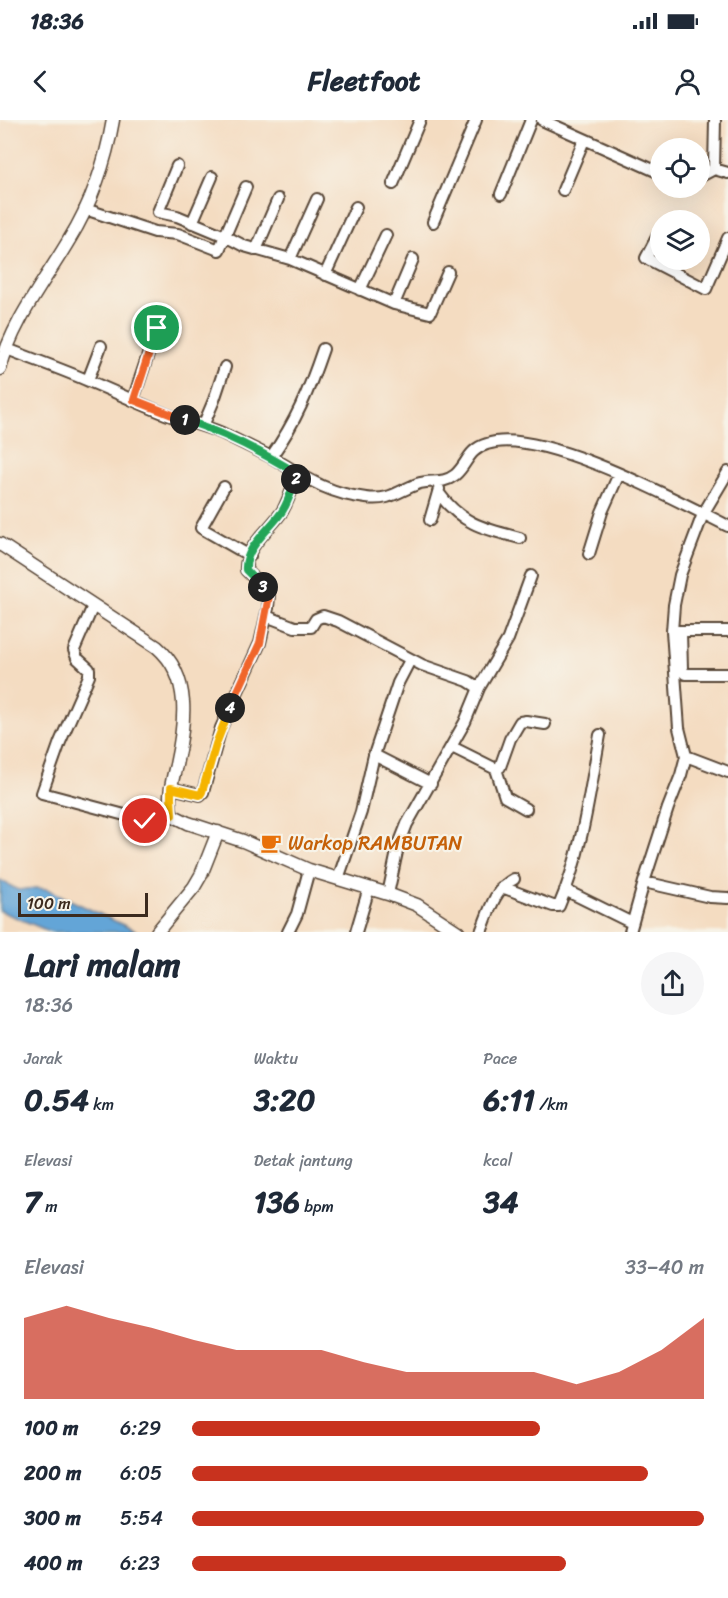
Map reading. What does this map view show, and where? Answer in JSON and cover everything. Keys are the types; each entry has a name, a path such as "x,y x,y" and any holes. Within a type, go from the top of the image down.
{"street":[{"path":"0,369 23,316 71,238 85,209 105,157 113,120"},
{"path":"393,184 420,120"},
{"path":"433,222 476,120"},
{"path":"501,194 531,120"},
{"path":"543,120 650,169"},
{"path":"714,169 715,120"},
{"path":"562,190 584,140"},
{"path":"177,166 158,212 225,236 244,246 290,259 394,304 430,312 448,272"},
{"path":"710,171 714,169 728,173"},
{"path":"192,223 212,177"},
{"path":"85,209 155,232 178,234 219,250 246,187"},
{"path":"256,250 278,198"},
{"path":"290,259 317,199"},
{"path":"325,275 356,207"},
{"path":"360,290 386,235"},
{"path":"669,270 706,289 728,238"},
{"path":"394,304 413,259"},
{"path":"134,400 157,328"},
{"path":"88,380 100,346"},
{"path":"7,349 88,380 171,416 203,426 271,457 298,474 339,494 379,499 394,496 417,484 427,482 439,487 454,512 472,524 520,538"},
{"path":"271,457 289,432 305,401 322,349"},
{"path":"203,426 225,367"},
{"path":"430,520 439,487 458,472 472,452 488,443 507,441 534,445 582,458 728,526"},
{"path":"728,472 704,514 680,575 674,605 682,669 685,674 728,674"},
{"path":"171,788 195,795 200,795 202,792 221,728 260,643 266,616 269,596 246,570 246,562 284,508 298,474"},
{"path":"589,554 602,512 619,474"},
{"path":"224,487 201,528 250,556"},
{"path":"0,544 157,647 165,654 177,672 183,699 184,726 171,788 172,815"},
{"path":"388,894 403,834 420,798 452,747 479,688 508,639 531,576"},
{"path":"93,606 74,650 77,658 89,669 89,676 60,742 42,793 151,822 172,815 309,870 417,905 458,932"},
{"path":"266,616 302,629 311,627 315,619 323,616 338,621 410,660 437,672 468,681 479,688"},
{"path":"677,631 728,631"},
{"path":"565,890 631,927 686,756 679,728 677,631"},
{"path":"338,879 361,812 374,755 398,682 410,660"},
{"path":"496,769 500,767 510,739 520,722 545,724"},
{"path":"502,887 556,907 560,904 582,829 600,735"},
{"path":"452,747 496,769 505,797 526,809"},
{"path":"374,755 430,784"},
{"path":"686,756 728,772"},
{"path":"157,932 194,887 218,832"},
{"path":"288,932 297,914 309,870"},
{"path":"481,932 502,887 514,879"},
{"path":"644,882 710,897 728,898"},
{"path":"356,932 369,888"}],"water":[{"path":"0,880 18,890 47,889 138,932 51,932 0,911"}],"place":[{"name":"Warkop RAMBUTAN","path":"271,843"}],"route":[{"path":"145,821 151,822 172,815 171,788 195,795 200,795 202,792 221,728 260,643 268,608 269,596 246,570 246,562 252,550 284,508 298,474 271,457 222,433 171,416 134,400 157,328"}]}
